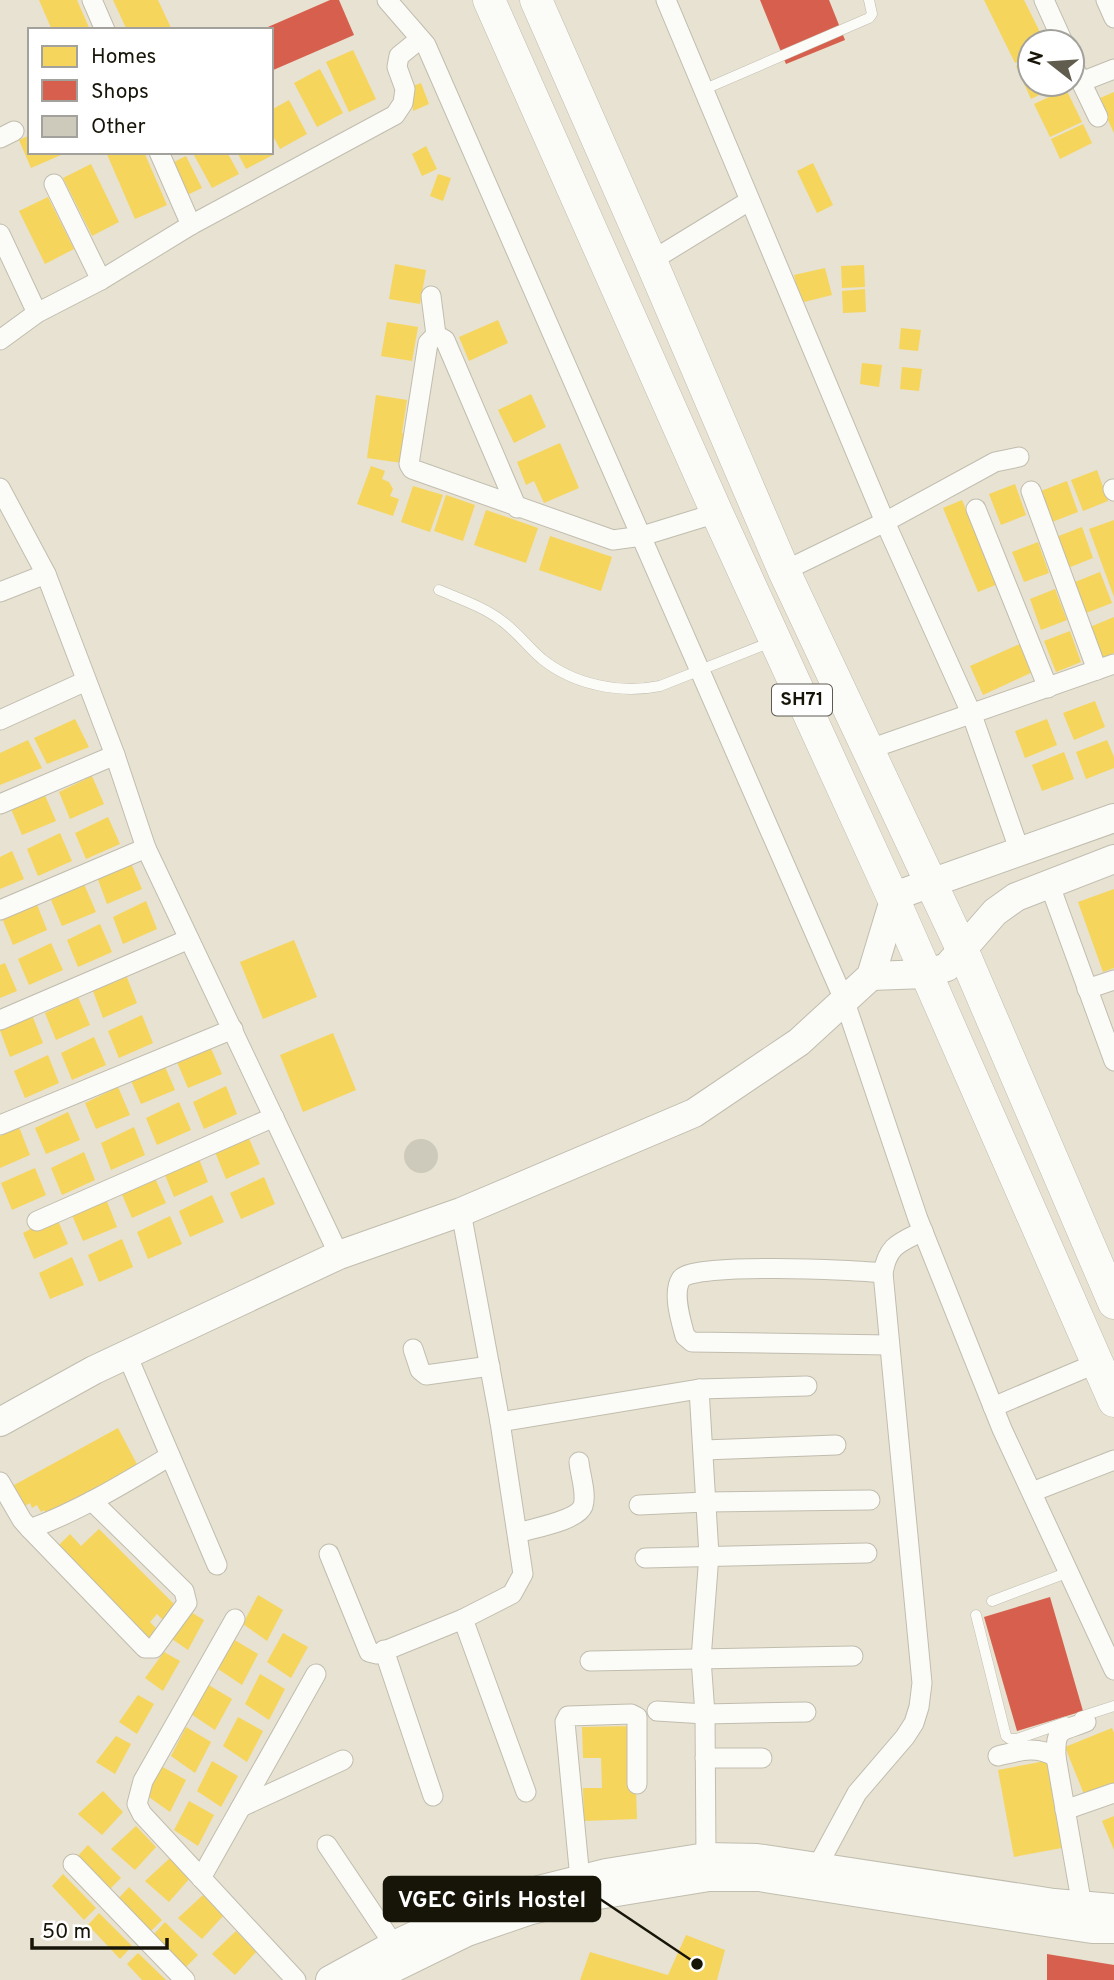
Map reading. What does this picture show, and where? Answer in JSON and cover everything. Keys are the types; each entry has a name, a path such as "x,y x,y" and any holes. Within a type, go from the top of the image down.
{"main road":[{"name":"SH71","path":"489,0 717,513 894,900 1114,1401"},
{"name":"SH71","path":"536,0 784,571 962,949 1111,1290"}],"street":[{"path":"92,0 104,28"},
{"path":"387,0 426,46 845,1002 923,1231 993,1407 1114,1670"},
{"path":"666,0 885,522 972,715 1020,852"},
{"path":"1044,0 1057,28"},
{"path":"1106,0 1114,18"},
{"path":"0,340 37,313 101,280 191,225 395,115 403,103 405,89 397,66 399,55 420,39"},
{"path":"1086,80 1114,69"},
{"path":"1086,92 1098,117"},
{"path":"160,154 191,225"},
{"path":"54,184 101,280"},
{"path":"651,261 749,201"},
{"path":"0,234 37,313"},
{"path":"430,296 436,335 444,340 517,508"},
{"path":"436,335 428,343 410,467 607,539 642,536 717,513"},
{"path":"784,571 885,522 995,462 1019,457"},
{"path":"0,488 46,574 115,755 146,848 339,1255"},
{"path":"867,750 1106,667 1031,491"},
{"path":"976,509 1048,688"},
{"path":"0,592 46,574"},
{"path":"0,720 86,681"},
{"path":"0,804 115,755"},
{"path":"0,1422 94,1370 339,1255 461,1212 694,1113 799,1042 871,976 894,900 903,893 1114,818"},
{"path":"0,910 146,848"},
{"path":"871,976 926,974 947,967 995,912 1016,897 1114,859"},
{"path":"1049,883 1114,1061"},
{"path":"0,1020 189,940"},
{"path":"1087,989 1114,980"},
{"path":"0,1125 233,1029"},
{"path":"37,1221 274,1117"},
{"path":"329,1554 365,1647 369,1652 377,1654 463,1619 512,1594 519,1585 523,1574 518,1533 461,1212"},
{"path":"817,1867 857,1793 905,1737 914,1723 919,1707 922,1683 883,1273 890,1250 923,1231"},
{"path":"883,1273 825,1269 724,1269 687,1273 681,1279 677,1294 685,1336 692,1342 889,1345"},
{"path":"413,1349 420,1370 426,1376 490,1366"},
{"path":"127,1355 216,1565"},
{"path":"993,1407 1097,1363"},
{"path":"500,1422 699,1389 807,1386"},
{"path":"699,1389 709,1555 701,1659 705,1714 706,1857"},
{"path":"704,1450 836,1445"},
{"path":"30,1529 92,1501 170,1456"},
{"path":"1032,1492 1114,1460"},
{"path":"518,1533 579,1512 583,1500 579,1462"},
{"path":"0,1482 30,1529 145,1648 154,1648 187,1603 184,1591 92,1501"},
{"path":"639,1506 706,1502 870,1500"},
{"path":"645,1558 867,1553"},
{"path":"235,1619 143,1781 137,1804 142,1814 296,1980"},
{"path":"463,1619 526,1792"},
{"path":"384,1650 433,1796"},
{"path":"590,1661 853,1656"},
{"path":"201,1878 316,1674"},
{"path":"657,1711 705,1714 806,1712"},
{"path":"580,1879 565,1722 568,1716 631,1714 636,1717 637,1784"},
{"path":"1082,1906 1056,1757 1057,1735 1086,1722"},
{"path":"998,1756 1034,1748 1056,1757"},
{"path":"705,1758 762,1758"},
{"path":"241,1807 343,1760"},
{"path":"1065,1810 1114,1793"},
{"path":"327,1845 394,1945"},
{"path":"369,1980 526,1902 580,1879 706,1857 736,1866 759,1877 1092,1929 1114,1929"},
{"path":"72,1864 185,1980"},
{"path":"330,1980 394,1945 472,1909 709,1877 736,1866 817,1867 1082,1906 1114,1908"}],"lane":[{"path":"705,89 869,18 872,14 871,0"},
{"path":"439,590 502,621 542,659 581,680 618,689 660,686 775,641"},
{"path":"992,1601 1069,1572"},
{"path":"976,1615 1004,1731 1010,1739 1017,1739 1114,1706"}],"building: Homes":[{"path":"39,0 77,0 89,28 51,28"},
{"path":"113,0 158,0 171,28 126,28"},
{"path":"984,0 1024,0 1038,28 1016,28 1015,63"},
{"path":"353,50 376,99 349,112 326,62"},
{"path":"320,69 343,113 317,127 294,83"},
{"path":"421,83 429,104 413,111 413,86"},
{"path":"1114,92 1114,133 1098,99"},
{"path":"1047,98 1070,98 1082,122 1050,137 1034,104"},
{"path":"289,100 307,134 280,149 273,136 273,109"},
{"path":"1083,124 1092,143 1060,159 1051,139"},
{"path":"28,136 28,154 63,154 31,168 19,140"},
{"path":"426,146 437,169 422,176 412,154"},
{"path":"107,154 145,154 167,205 135,219"},
{"path":"228,154 239,174 212,188 194,155"},
{"path":"238,154 273,155 246,169"},
{"path":"186,156 202,188 187,195 172,163"},
{"path":"813,163 833,205 817,213 797,171"},
{"path":"91,164 119,222 92,236 63,178"},
{"path":"438,174 451,178 443,201 430,196"},
{"path":"48,197 74,249 45,264 19,211"},
{"path":"395,264 426,270 420,304 389,299"},
{"path":"864,265 865,287 842,288 841,266"},
{"path":"825,268 832,295 800,303 794,275"},
{"path":"865,289 866,312 843,313 842,291"},
{"path":"498,320 508,343 469,361 459,337"},
{"path":"387,322 418,327 412,361 381,356"},
{"path":"901,328 921,330 918,351 899,349"},
{"path":"862,363 882,365 879,387 860,384"},
{"path":"902,367 922,369 919,391 900,389"},
{"path":"531,394 546,427 514,443 498,410"},
{"path":"376,395 407,400 402,433 406,434 402,463 367,458"},
{"path":"560,443 579,488 544,503 534,481 526,485 517,462"},
{"path":"371,466 385,471 382,479 389,482 393,489 390,496 399,499 393,516 357,504"},
{"path":"1097,470 1108,501 1083,511 1071,480"},
{"path":"1067,481 1078,512 1052,522 1041,491"},
{"path":"1015,484 1026,515 1001,525 989,494"},
{"path":"413,486 443,495 430,532 401,522"},
{"path":"446,495 475,505 463,541 434,531"},
{"path":"962,500 998,584 978,592 943,508"},
{"path":"486,510 538,528 526,563 474,545"},
{"path":"1114,520 1114,597 1089,529"},
{"path":"1082,527 1093,558 1068,568 1056,537"},
{"path":"550,536 612,557 601,591 539,570"},
{"path":"1038,542 1049,573 1024,582 1012,552"},
{"path":"1100,572 1112,603 1086,613 1075,582"},
{"path":"1055,589 1067,620 1041,630 1030,599"},
{"path":"1114,617 1114,653 1102,658 1090,627"},
{"path":"1070,631 1081,662 1056,672 1044,641"},
{"path":"1022,643 1035,671 983,695 970,666"},
{"path":"1095,701 1105,727 1074,740 1063,713"},
{"path":"75,719 89,747 47,764 34,738"},
{"path":"1047,719 1057,745 1025,758 1015,731"},
{"path":"28,740 42,768 0,785 0,753"},
{"path":"1107,740 1114,757 1114,768 1086,779 1076,752"},
{"path":"1064,752 1074,779 1042,791 1032,765"},
{"path":"92,776 104,804 70,819 59,792"},
{"path":"44,793 56,821 22,835 11,809"},
{"path":"108,817 120,844 86,859 75,833"},
{"path":"60,833 72,861 38,876 27,849"},
{"path":"12,851 24,879 0,889 0,857"},
{"path":"130,861 142,889 107,904 97,877"},
{"path":"84,884 96,912 62,926 51,900"},
{"path":"1114,889 1114,968 1103,972 1078,902"},
{"path":"146,901 157,929 123,944 113,917"},
{"path":"36,902 47,930 13,945 2,918"},
{"path":"100,924 112,952 78,967 67,940"},
{"path":"294,940 317,997 263,1019 240,962"},
{"path":"51,943 63,970 29,985 18,959"},
{"path":"5,963 17,991 0,998 0,965"},
{"path":"126,975 137,1003 103,1018 93,991"},
{"path":"78,997 90,1025 56,1040 45,1013"},
{"path":"32,1015 43,1043 10,1057 0,1030"},
{"path":"142,1015 153,1043 119,1058 108,1031"},
{"path":"333,1033 356,1090 303,1112 280,1055"},
{"path":"94,1037 106,1065 72,1080 61,1053"},
{"path":"210,1046 222,1074 188,1088 177,1062"},
{"path":"48,1055 59,1083 25,1098 14,1071"},
{"path":"163,1062 175,1090 141,1104 130,1078"},
{"path":"226,1086 237,1114 204,1129 193,1102"},
{"path":"118,1087 130,1115 96,1129 85,1103"},
{"path":"179,1102 191,1130 157,1145 146,1118"},
{"path":"68,1112 80,1140 46,1154 35,1128"},
{"path":"19,1127 30,1155 0,1168 0,1136"},
{"path":"134,1127 145,1155 111,1170 101,1143"},
{"path":"248,1136 260,1164 226,1179 215,1152"},
{"path":"84,1152 95,1180 62,1195 51,1168"},
{"path":"197,1154 208,1182 174,1197 163,1170"},
{"path":"35,1168 46,1195 12,1210 1,1183"},
{"path":"154,1176 166,1203 132,1218 121,1192"},
{"path":"264,1177 275,1204 241,1219 230,1193"},
{"path":"212,1195 224,1222 190,1237 179,1211"},
{"path":"106,1199 117,1227 83,1241 72,1215"},
{"path":"56,1216 68,1244 34,1259 23,1233"},
{"path":"170,1216 182,1244 148,1259 137,1232"},
{"path":"122,1239 133,1267 99,1282 88,1255"},
{"path":"72,1257 84,1285 50,1299 39,1273"},
{"path":"118,1428 139,1468 48,1519 44,1510 41,1512 37,1505 32,1508 30,1503 20,1509 5,1490"},
{"path":"99,1529 178,1608 164,1621 157,1614 150,1622 160,1632 146,1646 53,1551 70,1534 81,1546"},
{"path":"258,1595 283,1610 267,1641 243,1624"},
{"path":"189,1611 204,1620 188,1650 169,1637"},
{"path":"283,1633 308,1647 291,1678 267,1662"},
{"path":"233,1639 258,1654 242,1685 218,1669"},
{"path":"164,1652 180,1661 163,1691 145,1678"},
{"path":"260,1674 285,1689 269,1720 245,1704"},
{"path":"207,1684 232,1699 215,1730 191,1714"},
{"path":"138,1695 154,1704 137,1734 119,1722"},
{"path":"238,1717 263,1731 247,1762 223,1746"},
{"path":"634,1726 637,1819 584,1821 583,1788 602,1788 601,1758 583,1758 582,1727"},
{"path":"186,1727 211,1742 195,1773 171,1756"},
{"path":"1112,1728 1114,1787 1086,1799 1065,1747"},
{"path":"116,1736 131,1744 115,1774 96,1762"},
{"path":"1051,1760 1067,1847 1014,1857 998,1770"},
{"path":"212,1761 238,1776 221,1807 197,1791"},
{"path":"161,1766 186,1780 170,1812 146,1795"},
{"path":"103,1791 123,1812 102,1835 78,1814"},
{"path":"189,1801 214,1815 198,1846 174,1830"},
{"path":"1114,1816 1114,1850 1102,1821"},
{"path":"136,1826 156,1847 135,1870 111,1849"},
{"path":"88,1845 121,1878 109,1890 77,1857"},
{"path":"170,1858 190,1878 169,1902 145,1881"},
{"path":"63,1874 96,1908 84,1920 52,1886"},
{"path":"129,1887 162,1920 150,1932 118,1899"},
{"path":"203,1895 223,1916 202,1939 178,1918"},
{"path":"99,1913 132,1946 120,1959 88,1925"},
{"path":"165,1922 198,1955 186,1967 154,1934"},
{"path":"236,1931 256,1952 235,1975 212,1954"},
{"path":"686,1935 725,1950 717,1980 580,1980 590,1952 668,1975"},
{"path":"138,1953 166,1980 142,1980 127,1964"}],"building: Shops":[{"path":"330,0 339,0 354,35 273,70 273,28 266,28"},
{"path":"760,0 829,0 845,40 786,64"},
{"path":"1050,1597 1083,1711 1017,1731 984,1617"},
{"path":"1047,1954 1114,1965 1114,1980 1047,1980"}],"building: Other":[{"path":"421,1139 433,1144 438,1156 433,1168 421,1173 409,1168 404,1156 409,1144"}],"place":[{"name":"VGEC Girls Hostel","path":"697,1964"}]}
